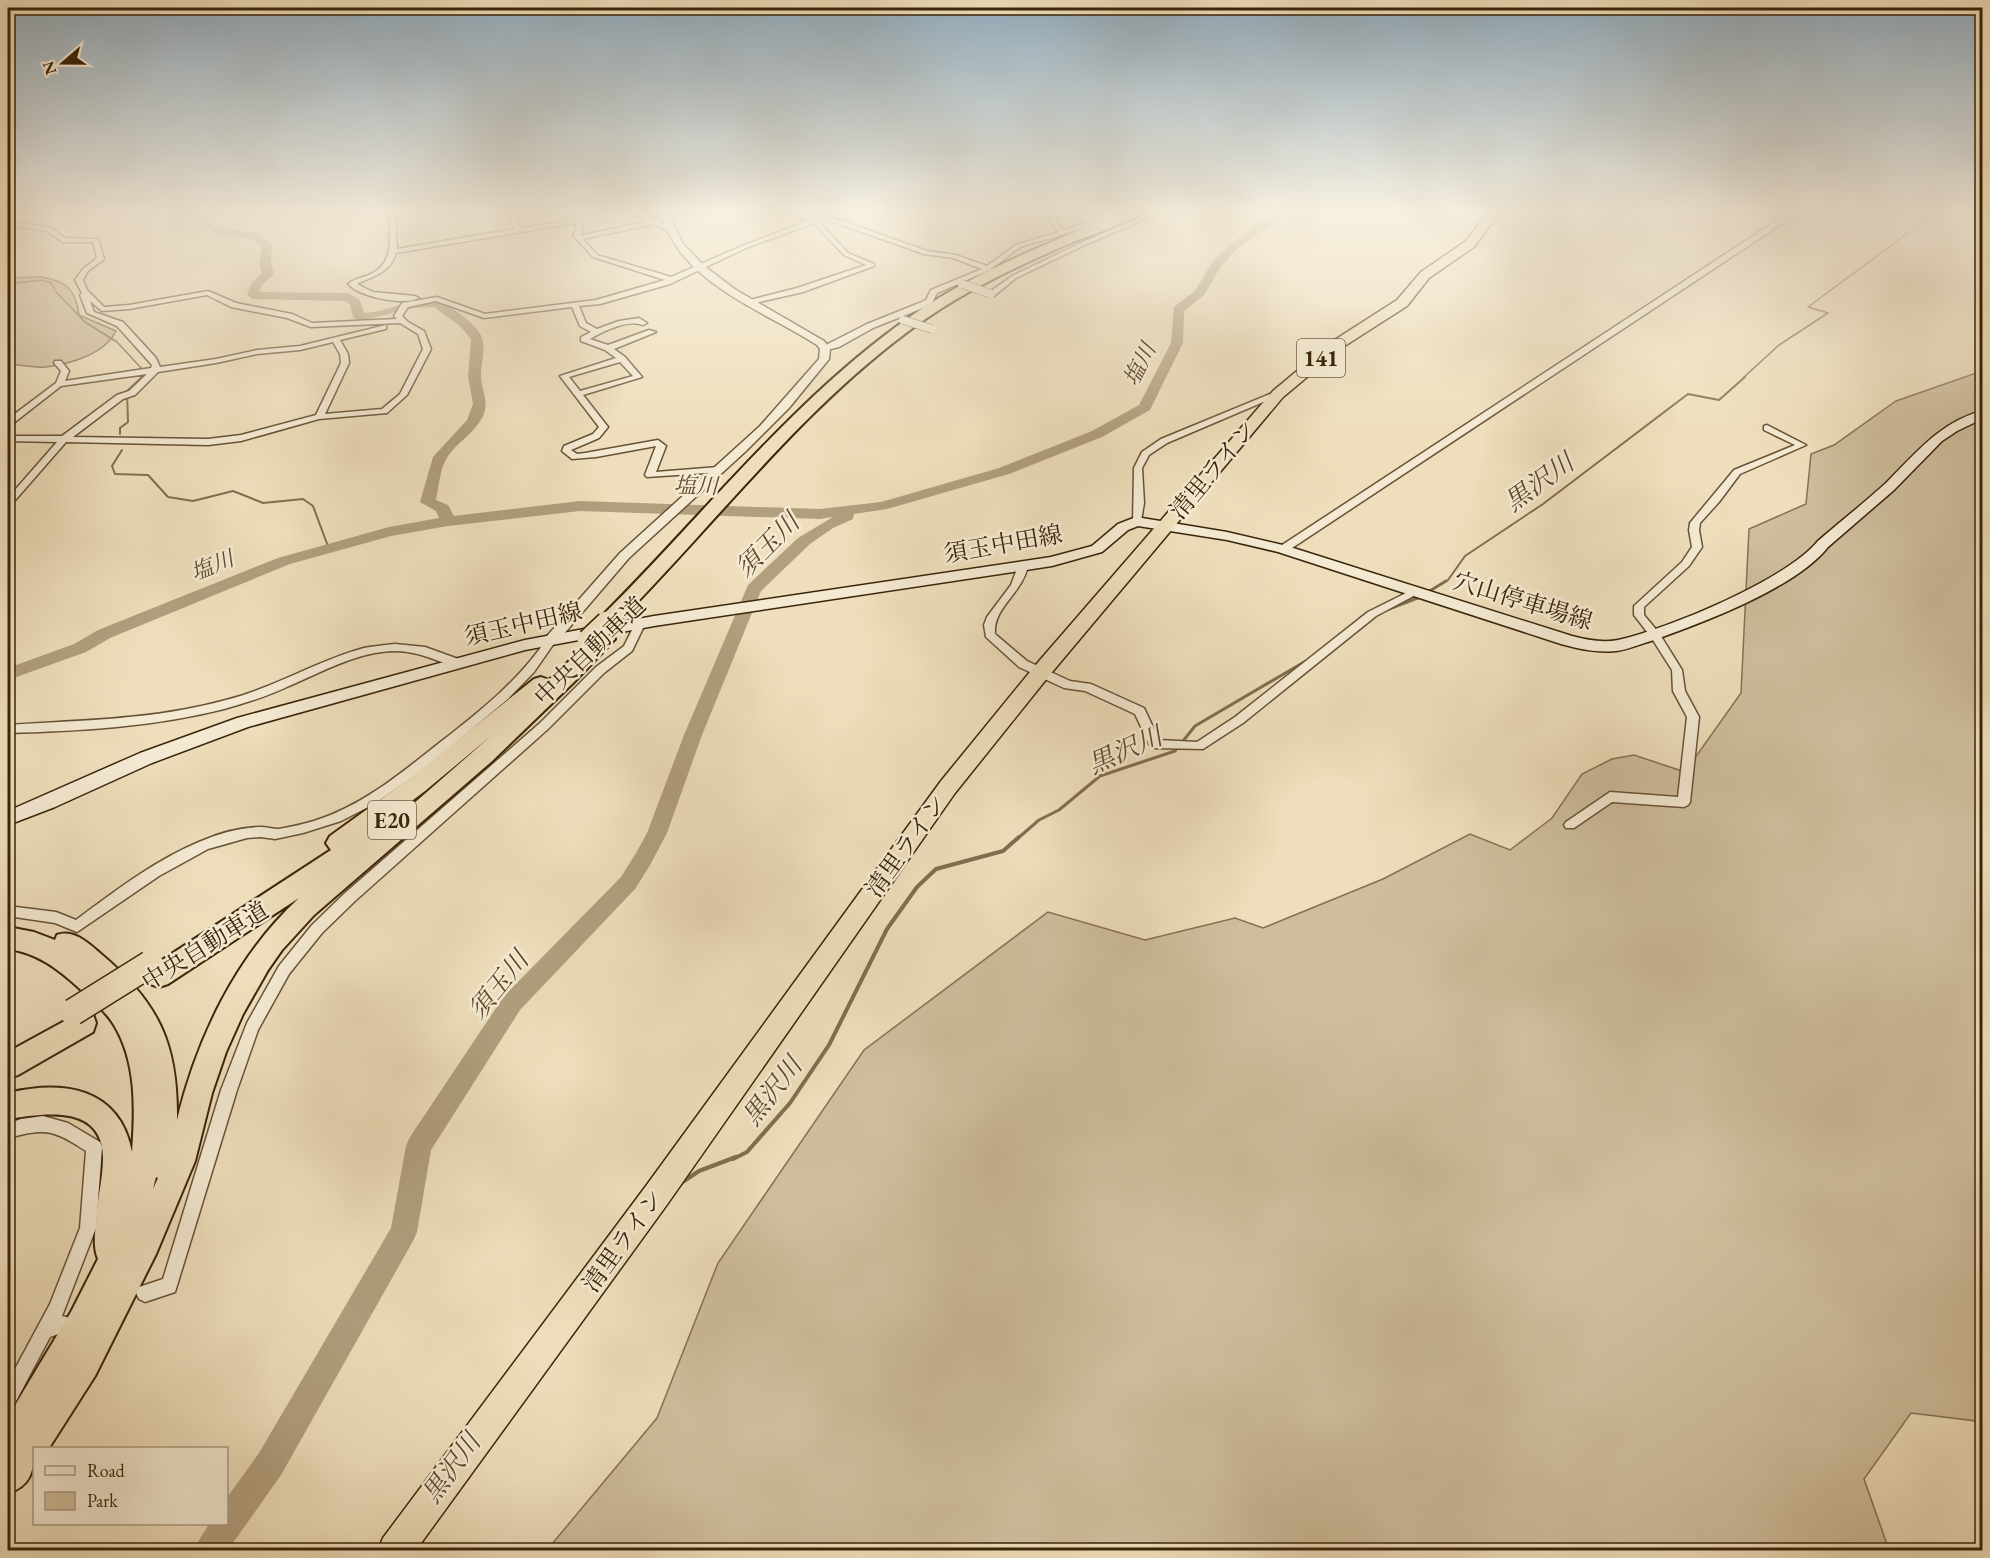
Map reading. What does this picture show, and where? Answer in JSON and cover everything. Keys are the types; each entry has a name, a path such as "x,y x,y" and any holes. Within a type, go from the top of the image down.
{"highway":[{"name":"中央自動車道","path":"9,1053 78,1017 154,970 297,888 439,785 567,677 844,378 912,323 972,286"},
{"name":"中央自動車道","path":"756,473 853,381 903,338 938,314 988,286"},
{"name":"清里ライン","path":"395,1551 657,1196 948,787 1041,672 1278,394 1338,344 1402,303 1416,286"},
{"name":"中央自動車道","path":"154,970 374,818 612,629"},
{"path":"8,1476 40,1431 123,1291 181,1157 202,1081 228,1015 259,961 275,939 325,889 478,763 567,677"},
{"path":"8,926 50,934 73,946 123,991 140,1012 154,1044 164,1099 155,1219"},
{"path":"8,939 20,939 59,954 76,968 126,1020 136,1041 148,1093 145,1155 138,1200 110,1268 85,1320 8,1445"},
{"path":"8,1106 40,1100 70,1102 97,1113 109,1127 117,1147 118,1172 112,1209 110,1268"}],"main road":[{"name":"穴山停車場線","path":"1166,526 1282,549 1589,646 1617,646 1700,619 1804,564 1823,544 1889,487 1937,438 1952,428 1983,415"},
{"path":"1136,521 1166,526"},
{"name":"須玉中田線","path":"8,818 196,738 243,722 457,663 552,639 920,583 1073,557 1097,549 1123,527 1136,521"}],"street":[{"path":"8,438 208,442 241,438 319,417 384,411 403,395 427,349 421,333 400,314 311,325 290,316 234,305 208,293 129,307 102,309 82,286"},
{"path":"353,286 387,297 449,297 464,305 469,311"},
{"path":"59,384 237,355 300,348 336,340 400,314 411,303 437,299 484,316 576,307 657,286"},
{"path":"723,286 749,303 813,338 825,349"},
{"path":"749,303 812,286"},
{"path":"825,349 870,326 899,319 929,300 934,292 954,286"},
{"path":"965,286 991,294 1002,286"},
{"path":"1282,549 1683,286"},
{"path":"8,503 63,440 126,395 156,365 120,324 91,313 84,299 84,291"},
{"path":"576,307 583,324 596,332"},
{"path":"899,319 932,329"},
{"path":"578,394 638,377 622,359 608,348 584,339 596,332 632,320 639,320 643,323"},
{"path":"608,348 652,332"},
{"path":"319,417 345,363 344,354 336,340"},
{"path":"8,911 56,918 77,926 130,887 174,860 206,844 246,833 273,834 304,829 362,805 406,776 496,704 542,657 552,639 577,607 649,532 716,473 777,413 824,360 825,349"},
{"path":"622,359 564,376 604,427 596,436 567,448 566,451 575,457 658,443 662,446 650,475 716,473"},
{"path":"8,423 59,384 65,371 58,363"},
{"path":"1136,521 1139,503 1138,468 1144,454 1164,441 1278,394"},
{"path":"1570,825 1610,797 1684,802 1693,717 1679,691 1677,670 1655,634 1639,615 1639,606 1686,564 1697,547 1695,523 1737,472 1802,445 1767,428"},
{"path":"1017,567 1022,576 1015,590 993,612 988,628 990,635 1023,664 1068,685 1087,687 1140,711 1155,744 1199,746 1239,720 1372,614 1416,592"},
{"path":"145,1293 169,1286 228,1090 252,1028 284,970 317,929 382,860 544,726 600,670 627,648 612,629"},
{"path":"8,729 91,726 225,705 255,697 333,660 381,649 426,650 438,653 457,663"},
{"path":"335,818 338,834"},
{"path":"8,1131 42,1122 74,1133 94,1148 88,1228 56,1309 8,1399"},
{"path":"46,1330 64,1324"}],"green space":[{"path":"8,286 65,286 75,299 79,315 116,331 104,346 95,352 66,363 41,367 8,364"},
{"path":"1982,371 1982,1430 1976,1421 1911,1413 1864,1479 1889,1550 547,1550 657,1418 718,1263 864,1050 1048,912 1145,940 1235,918 1263,928 1383,879 1470,834 1510,850 1552,818 1582,774 1612,759 1634,755 1685,772 1741,693 1749,529 1806,504 1811,454 1834,445 1896,401"}],"waterway":[{"path":"53,286 85,322 117,342 142,369 141,378"},
{"path":"256,286 253,294 256,296 348,297 356,303 359,317 378,315 415,304 434,303 447,309 475,334 479,344 475,376 479,408 473,422 440,457 428,502 443,508 448,521"},
{"name":"塩川","path":"448,521 580,506 820,514 882,506 1004,471 1097,434 1145,407 1177,343 1178,310 1200,293 1204,286"},
{"name":"黒沢川","path":"1743,378 1779,345 1828,313 1808,307 1837,286"},
{"name":"黒沢川","path":"1443,583 1448,580 1465,556 1543,504 1688,394 1719,400 1745,377"},
{"path":"120,434 120,428 128,422 127,391 141,378"},
{"path":"122,450 112,466 115,474 148,475 168,497 193,501 233,491 263,503 303,499 313,506 329,549"},
{"name":"須玉川","path":"228,1523 270,1464 404,1232 419,1146 512,1003 628,883 643,859 657,833 693,735 754,589 804,541 828,525 848,516"},
{"name":"塩川","path":"8,674 80,648 104,634 284,561 389,532 448,521"},
{"name":"黒沢川","path":"1428,592 1446,581"},
{"name":"黒沢川","path":"1389,609 1420,597"},
{"name":"黒沢川","path":"1017,839 1039,820 1059,810 1100,776 1175,751 1195,726 1311,658"},
{"name":"黒沢川","path":"733,1159 747,1152 790,1103 829,1045 887,929 917,887 936,869 1003,851 1019,837"},
{"name":"黒沢川","path":"681,1183 699,1171 736,1157"},
{"name":"須玉川","path":"209,1550 227,1525"}]}
